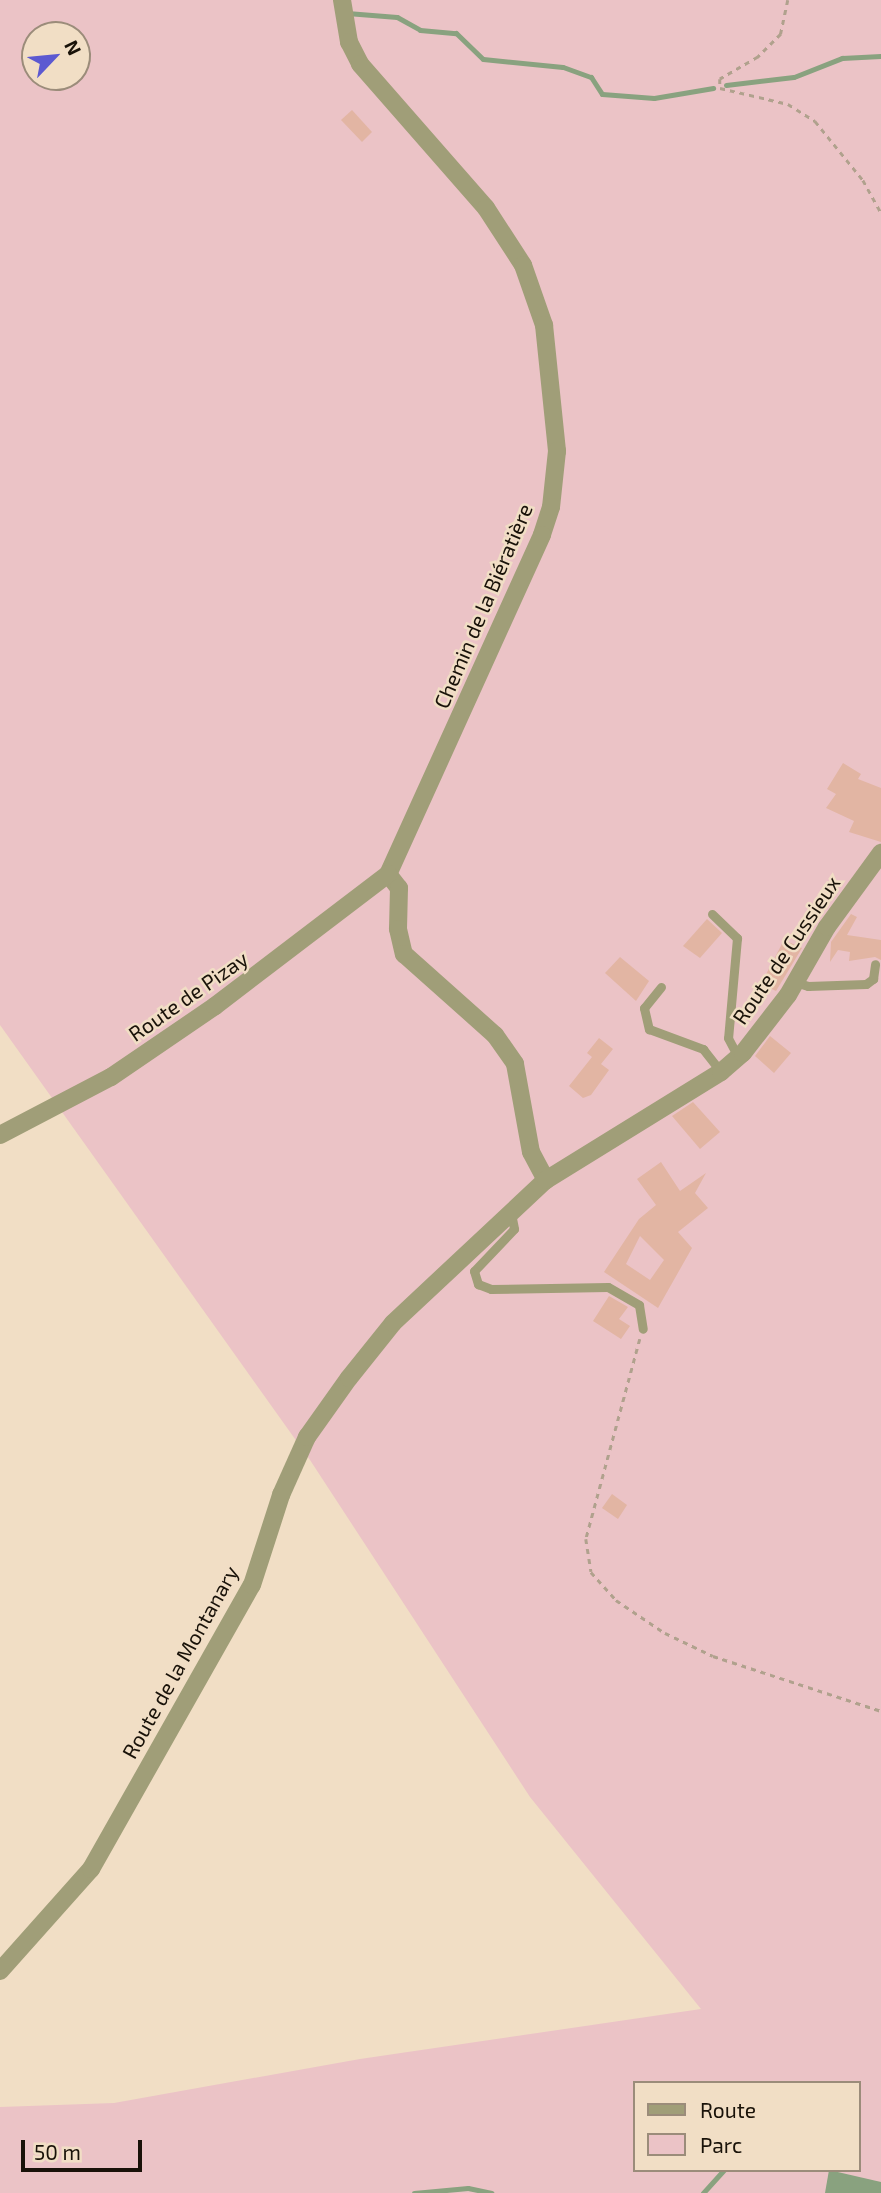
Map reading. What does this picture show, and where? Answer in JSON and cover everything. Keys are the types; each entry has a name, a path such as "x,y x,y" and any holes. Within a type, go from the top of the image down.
{"street":[{"name":"Chemin de la Biératière","path":"342,0 347,33 360,64 486,208 527,275 544,325 557,451 551,507 542,534 388,874"},
{"name":"Route de Cussieux","path":"546,1180 599,1143 721,1072 738,1057 795,982 827,927 881,853"},
{"name":"Route de Pizay","path":"0,1135 111,1077 215,1006 388,874"},
{"path":"388,874 399,888 398,929 404,954 495,1035 515,1064 531,1152 546,1180"},
{"name":"Route de la Montanary","path":"0,1971 91,1868 252,1585 281,1496 307,1437 393,1323 546,1180"}],"lane":[{"path":"712,914 737,938 728,1038 738,1057"},
{"path":"795,982 817,987 866,984 873,979 875,964"},
{"path":"661,988 644,1008 649,1029 703,1049 721,1072"},
{"path":"511,1213 514,1228 474,1271 478,1284 491,1289 608,1287 639,1305 643,1329"}],"path":[{"path":"788,0 786,22 770,48 718,83 730,92 788,104 815,121 863,180 881,212"},
{"path":"643,1329 586,1539 591,1572 615,1600 665,1633 713,1656 881,1711"}],"green space":[{"path":"0,0 881,0 881,2193 0,2193 0,2107 114,2103 360,2059 701,2009 530,1797 310,1460 0,1025"}],"shaded area":[{"path":"829,2172 881,2182 881,2193 825,2193"}],"building":[{"path":"352,110 372,132 362,142 341,120"},
{"path":"843,763 861,774 858,779 881,788 881,842 849,832 854,821 826,808 836,794 827,789"},
{"path":"851,914 857,917 847,935 881,940 881,960 875,957 849,961 850,952 838,950 830,962 831,942"},
{"path":"707,919 722,933 700,958 683,946"},
{"path":"784,940 802,948 776,991 761,984"},
{"path":"620,957 649,981 636,1001 605,973"},
{"path":"770,1036 791,1053 774,1073 755,1056"},
{"path":"599,1038 613,1049 601,1064 609,1070 591,1095 583,1098 569,1086 592,1057 587,1053"},
{"path":"693,1102 720,1132 700,1149 672,1116"},
{"path":"661,1162 680,1191 706,1173 695,1193 708,1208 678,1232 692,1248 658,1308 604,1272 639,1219 656,1205 637,1179","holes":["640,1236 664,1260 650,1280 626,1264"]},
{"path":"609,1296 628,1307 619,1319 630,1326 621,1339 593,1321"},
{"path":"612,1494 627,1505 618,1519 602,1508"}],"waterway":[{"path":"347,13 397,17 420,30 456,33 483,59 563,67 591,77 602,94 654,98 713,88"},
{"path":"726,85 794,77 842,58 881,56"},
{"path":"703,2193 722,2172"},
{"path":"414,2193 468,2188 491,2193"}]}
